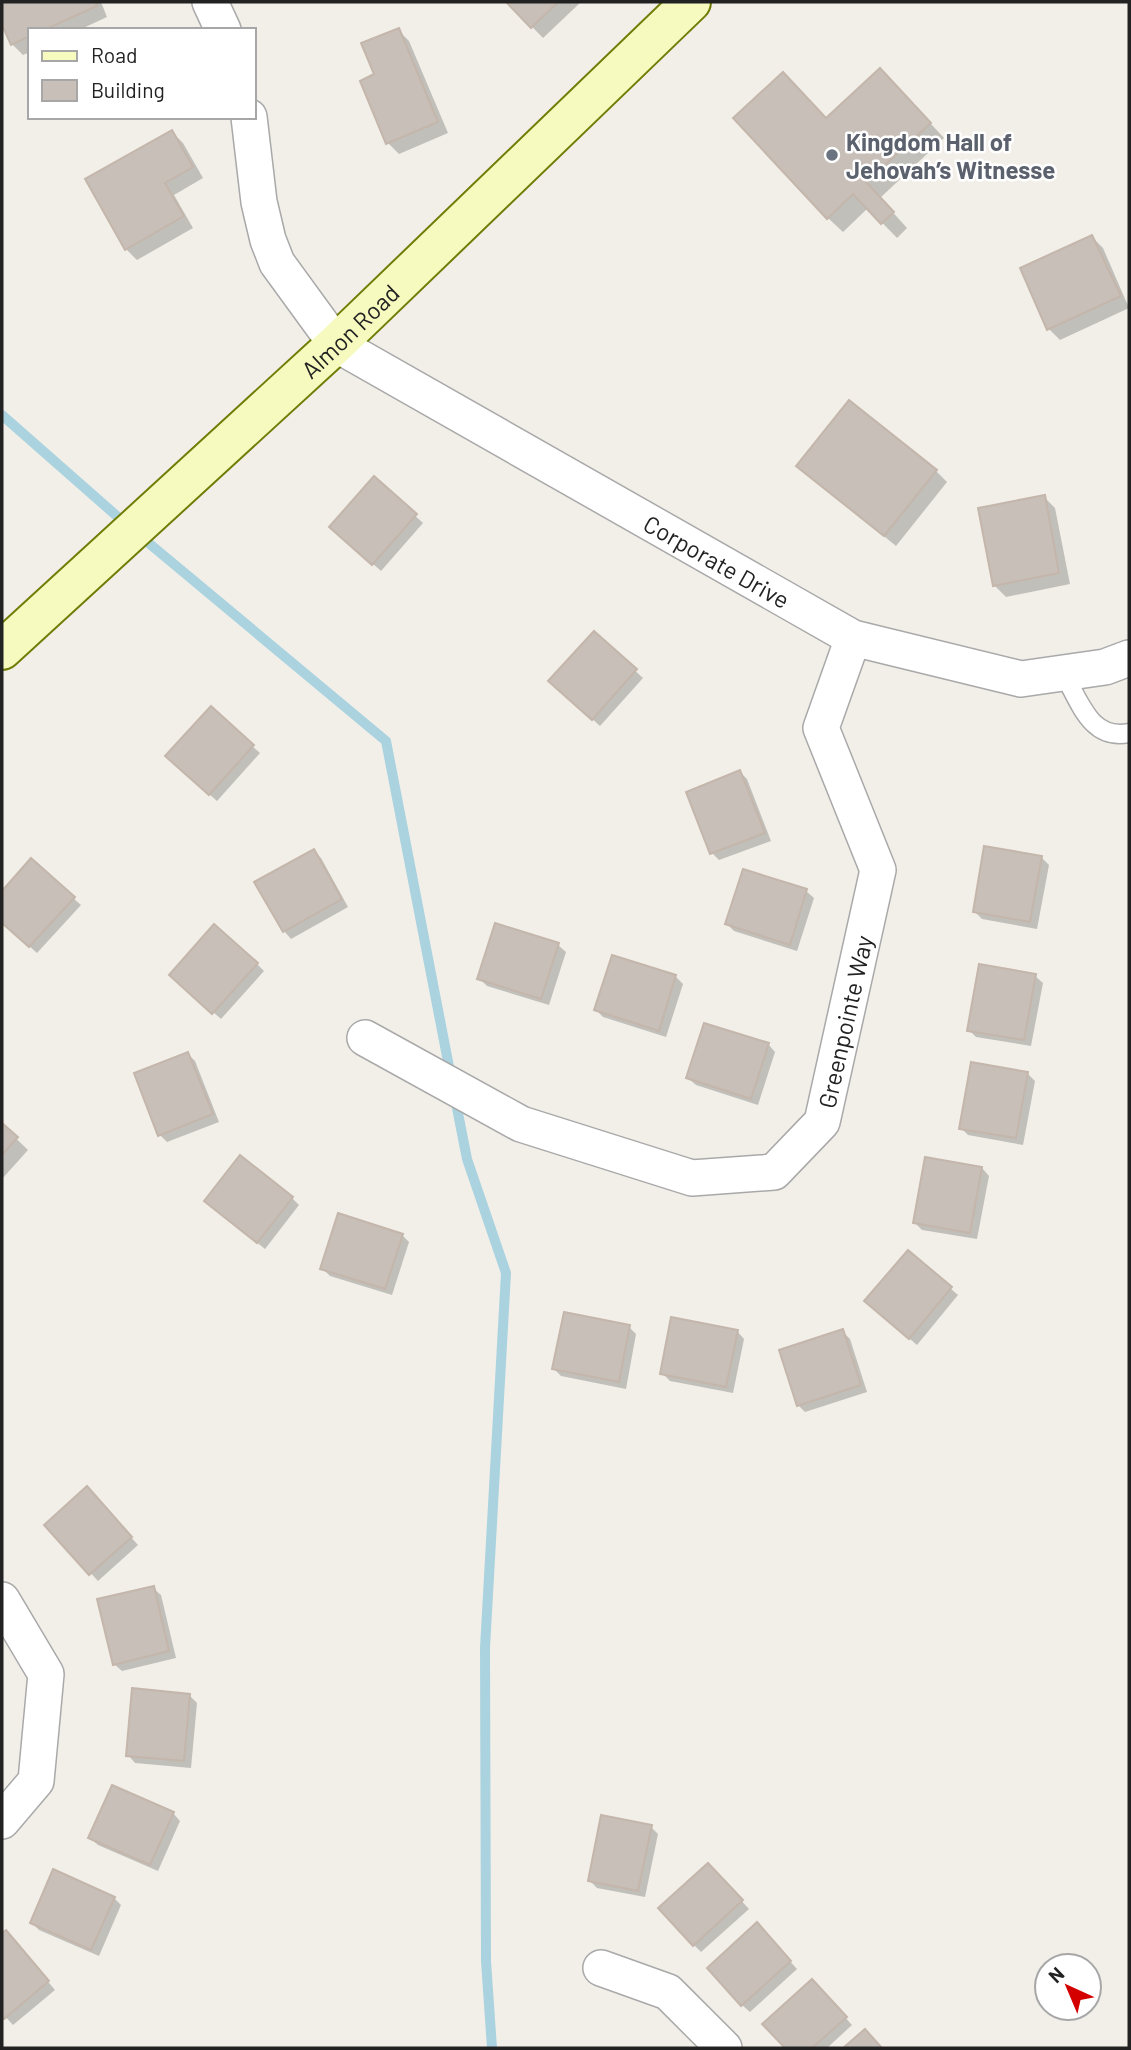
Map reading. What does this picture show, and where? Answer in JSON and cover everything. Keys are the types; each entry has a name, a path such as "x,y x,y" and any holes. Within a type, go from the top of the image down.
{"street":[{"path":"210,2 222,28"},
{"name":"Almon Road","path":"2,650 335,344 691,2"},
{"path":"249,119 259,202 268,240 277,263 335,344"},
{"name":"Corporate Drive","path":"335,344 853,638 1021,679 1105,667 1129,658"},
{"name":"Greenpointe Way","path":"365,1038 521,1124 692,1178 774,1172 822,1122 878,870 821,728 853,638"},
{"path":"2,1600 46,1674 36,1781 2,1822"},
{"path":"601,1968 668,1992 724,2048"}],"lane":[{"path":"1063,673 1094,727 1115,736 1129,733"}],"building":[{"path":"2,2 96,2 97,6 48,28 28,28 28,37 11,45 2,25"},
{"path":"506,2 558,2 531,28"},
{"path":"399,28 438,122 386,144 360,81 374,74 361,43"},
{"name":"Kingdom Hall of Jehovah’s Witnesse","path":"880,68 931,123 866,182 894,212 881,224 853,194 827,219 733,118 783,72 826,118"},
{"path":"172,130 193,167 165,183 184,216 125,250 85,179"},
{"path":"1092,235 1121,296 1047,330 1020,268"},
{"path":"849,400 937,470 884,536 796,466"},
{"path":"374,476 417,514 372,565 329,527"},
{"path":"1045,495 1059,573 993,586 978,508"},
{"path":"594,631 637,669 592,720 548,681"},
{"path":"211,706 254,745 209,795 165,756"},
{"path":"740,770 765,833 710,854 686,792"},
{"path":"984,846 1042,856 1030,922 973,912"},
{"path":"314,849 342,899 283,932 254,882"},
{"path":"31,858 75,897 29,947 2,923 2,891"},
{"path":"743,869 807,889 790,945 725,924"},
{"path":"495,923 559,943 541,999 477,979"},
{"path":"214,924 258,963 212,1014 169,975"},
{"path":"612,955 676,975 659,1031 594,1010"},
{"path":"979,964 1036,974 1024,1040 967,1031"},
{"path":"704,1023 769,1043 751,1099 686,1078"},
{"path":"188,1052 213,1114 158,1136 134,1073"},
{"path":"971,1062 1028,1072 1016,1138 959,1129"},
{"path":"2,1123 18,1137 2,1155"},
{"path":"240,1155 293,1197 257,1243 204,1201"},
{"path":"925,1157 982,1167 970,1233 913,1223"},
{"path":"338,1213 403,1234 385,1289 320,1269"},
{"path":"908,1250 952,1287 909,1339 864,1301"},
{"path":"564,1312 630,1325 619,1382 552,1369"},
{"path":"671,1317 738,1330 726,1387 660,1374"},
{"path":"843,1329 861,1385 797,1406 779,1350"},
{"path":"87,1486 132,1537 89,1575 44,1525"},
{"path":"154,1586 169,1651 113,1665 97,1599"},
{"path":"132,1688 190,1694 184,1761 126,1756"},
{"path":"112,1785 174,1812 150,1865 88,1838"},
{"path":"601,1815 652,1825 638,1891 588,1881"},
{"path":"708,1863 743,1900 693,1946 658,1908"},
{"path":"53,1869 115,1897 91,1950 30,1923"},
{"path":"757,1922 791,1961 741,2006 707,1968"},
{"path":"6,1930 49,1981 4,2019 2,1933"},
{"path":"812,1979 847,2017 812,2048 785,2048 762,2024"},
{"path":"865,2029 882,2048 843,2048"}],"waterway":[{"path":"2,415 127,525"},
{"path":"139,535 386,741 451,1077"},
{"path":"455,1098 467,1159 506,1273 485,1648 486,1961 492,2048"}],"place":[{"name":"Kingdom Hall of Jehovah’s Witnesse","path":"832,155"}]}
